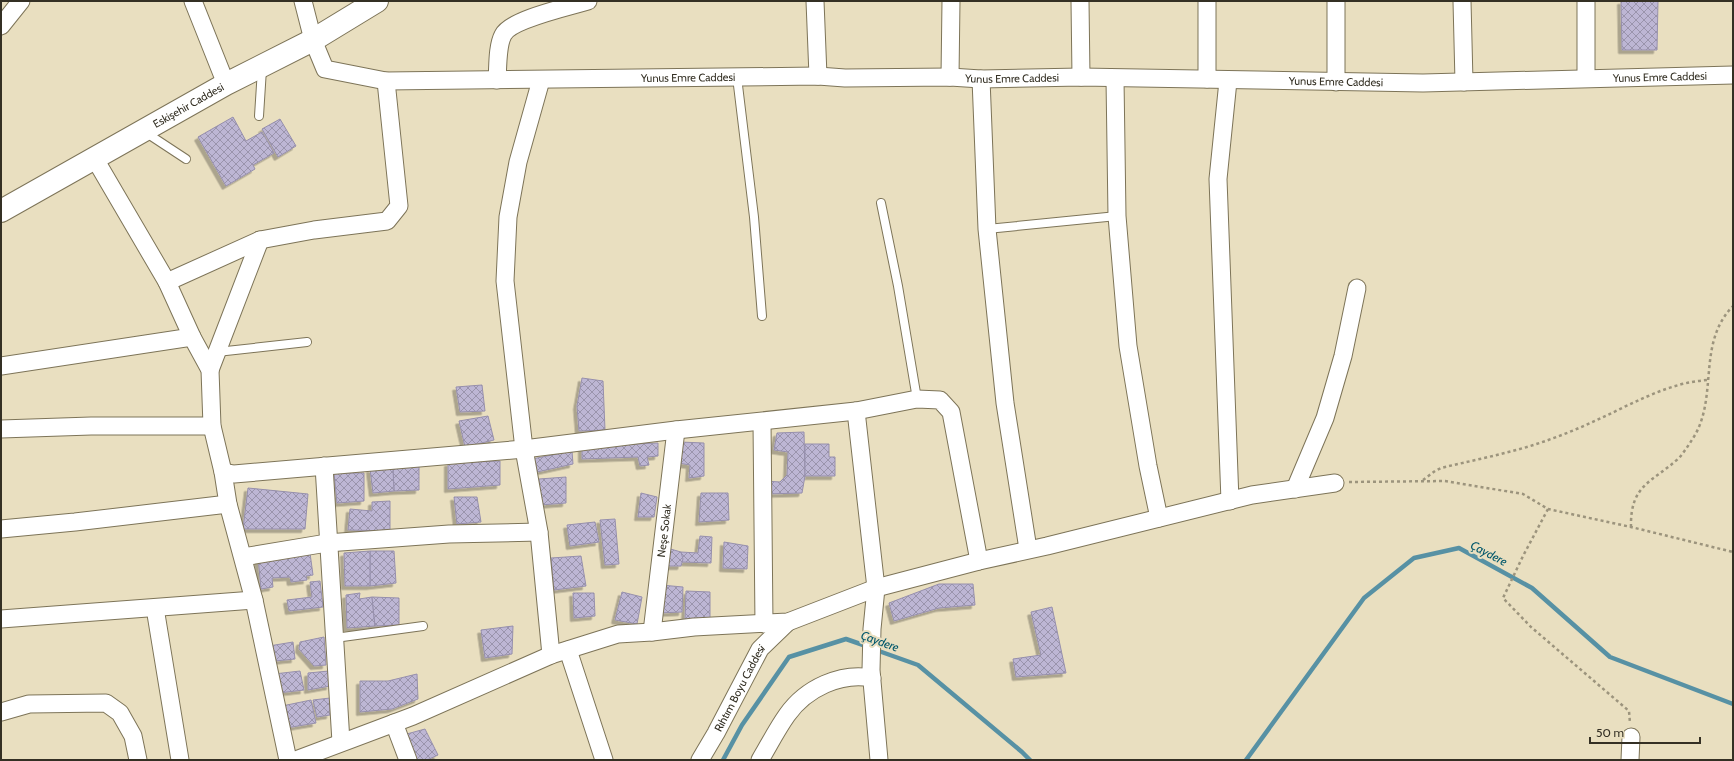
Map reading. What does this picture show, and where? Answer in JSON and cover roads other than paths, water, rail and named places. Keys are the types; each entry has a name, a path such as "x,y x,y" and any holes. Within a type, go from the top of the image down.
{"main road":[{"name":"Eskişehir Caddesi","path":"1,211 144,132 226,84 313,40 377,1"}],"street":[{"path":"1,26 21,1"},
{"path":"193,1 226,84"},
{"path":"303,1 313,40"},
{"path":"497,80 501,41 506,30 518,22 588,1"},
{"path":"815,1 818,76"},
{"path":"950,78 951,1"},
{"path":"1080,1 1081,77"},
{"path":"1207,1 1207,79"},
{"path":"1336,1 1336,82"},
{"path":"1462,1 1464,82"},
{"path":"1586,1 1586,78"},
{"name":"Yunus Emre Caddesi","path":"313,40 325,69 386,81 818,76 845,78 981,79 1081,77 1115,79 1207,79 1336,82 1464,82 1733,75"},
{"path":"981,79 987,229 1005,402 1028,549"},
{"path":"1115,79 1117,216 1128,346 1148,466 1159,518"},
{"path":"541,80 518,162 508,217 505,274 524,449 539,532 551,655"},
{"path":"1228,80 1218,179 1230,501"},
{"path":"167,282 260,240 314,230 387,221 399,206 386,81"},
{"path":"95,159 167,282 192,337 210,370"},
{"path":"260,240 210,370 212,426 223,472 228,504 254,600 288,760"},
{"path":"1295,489 1325,418 1344,356 1356,288"},
{"path":"1,366 192,337"},
{"path":"223,472 234,474 524,449 676,430 856,412 917,399 940,400 951,412 980,561"},
{"path":"856,412 876,588 872,628 871,674 879,760"},
{"path":"762,422 764,624"},
{"path":"1,429 91,426 212,426"},
{"name":"Neşe Sokak","path":"652,632 676,430"},
{"path":"324,466 327,543 335,638 341,742"},
{"path":"296,760 413,716 551,655 618,634 694,627 788,622 876,588 980,561 1028,549 1047,546 1252,495 1335,483"},
{"path":"1,529 228,504"},
{"path":"243,557 327,543 449,534 539,532"},
{"path":"1,619 254,600"},
{"path":"155,608 180,760"},
{"name":"Rıhtım Boyu Caddesi","path":"700,760 716,733 760,649 788,622"},
{"path":"568,650 602,759"},
{"path":"760,760 788,714 808,695 831,682 845,677 871,674"},
{"path":"1,712 29,704 106,703 120,713 133,736 138,760"},
{"path":"394,723 408,760"},
{"path":"1630,760 1631,736"}],"lane":[{"path":"259,116 262,66"},
{"path":"737,77 754,217 762,316"},
{"path":"144,132 186,159"},
{"path":"881,203 898,286 917,399"},
{"path":"987,229 1117,216"},
{"path":"217,352 307,342"},
{"path":"335,638 423,626"}],"waterway":[{"name":"Çaydere","path":"1246,760 1364,598 1414,558 1459,548 1532,588 1610,657 1733,704"},
{"name":"Çaydere","path":"723,760 742,725 789,657 846,639 869,647"},
{"name":"Çaydere","path":"876,650 918,665 1030,760"}]}
